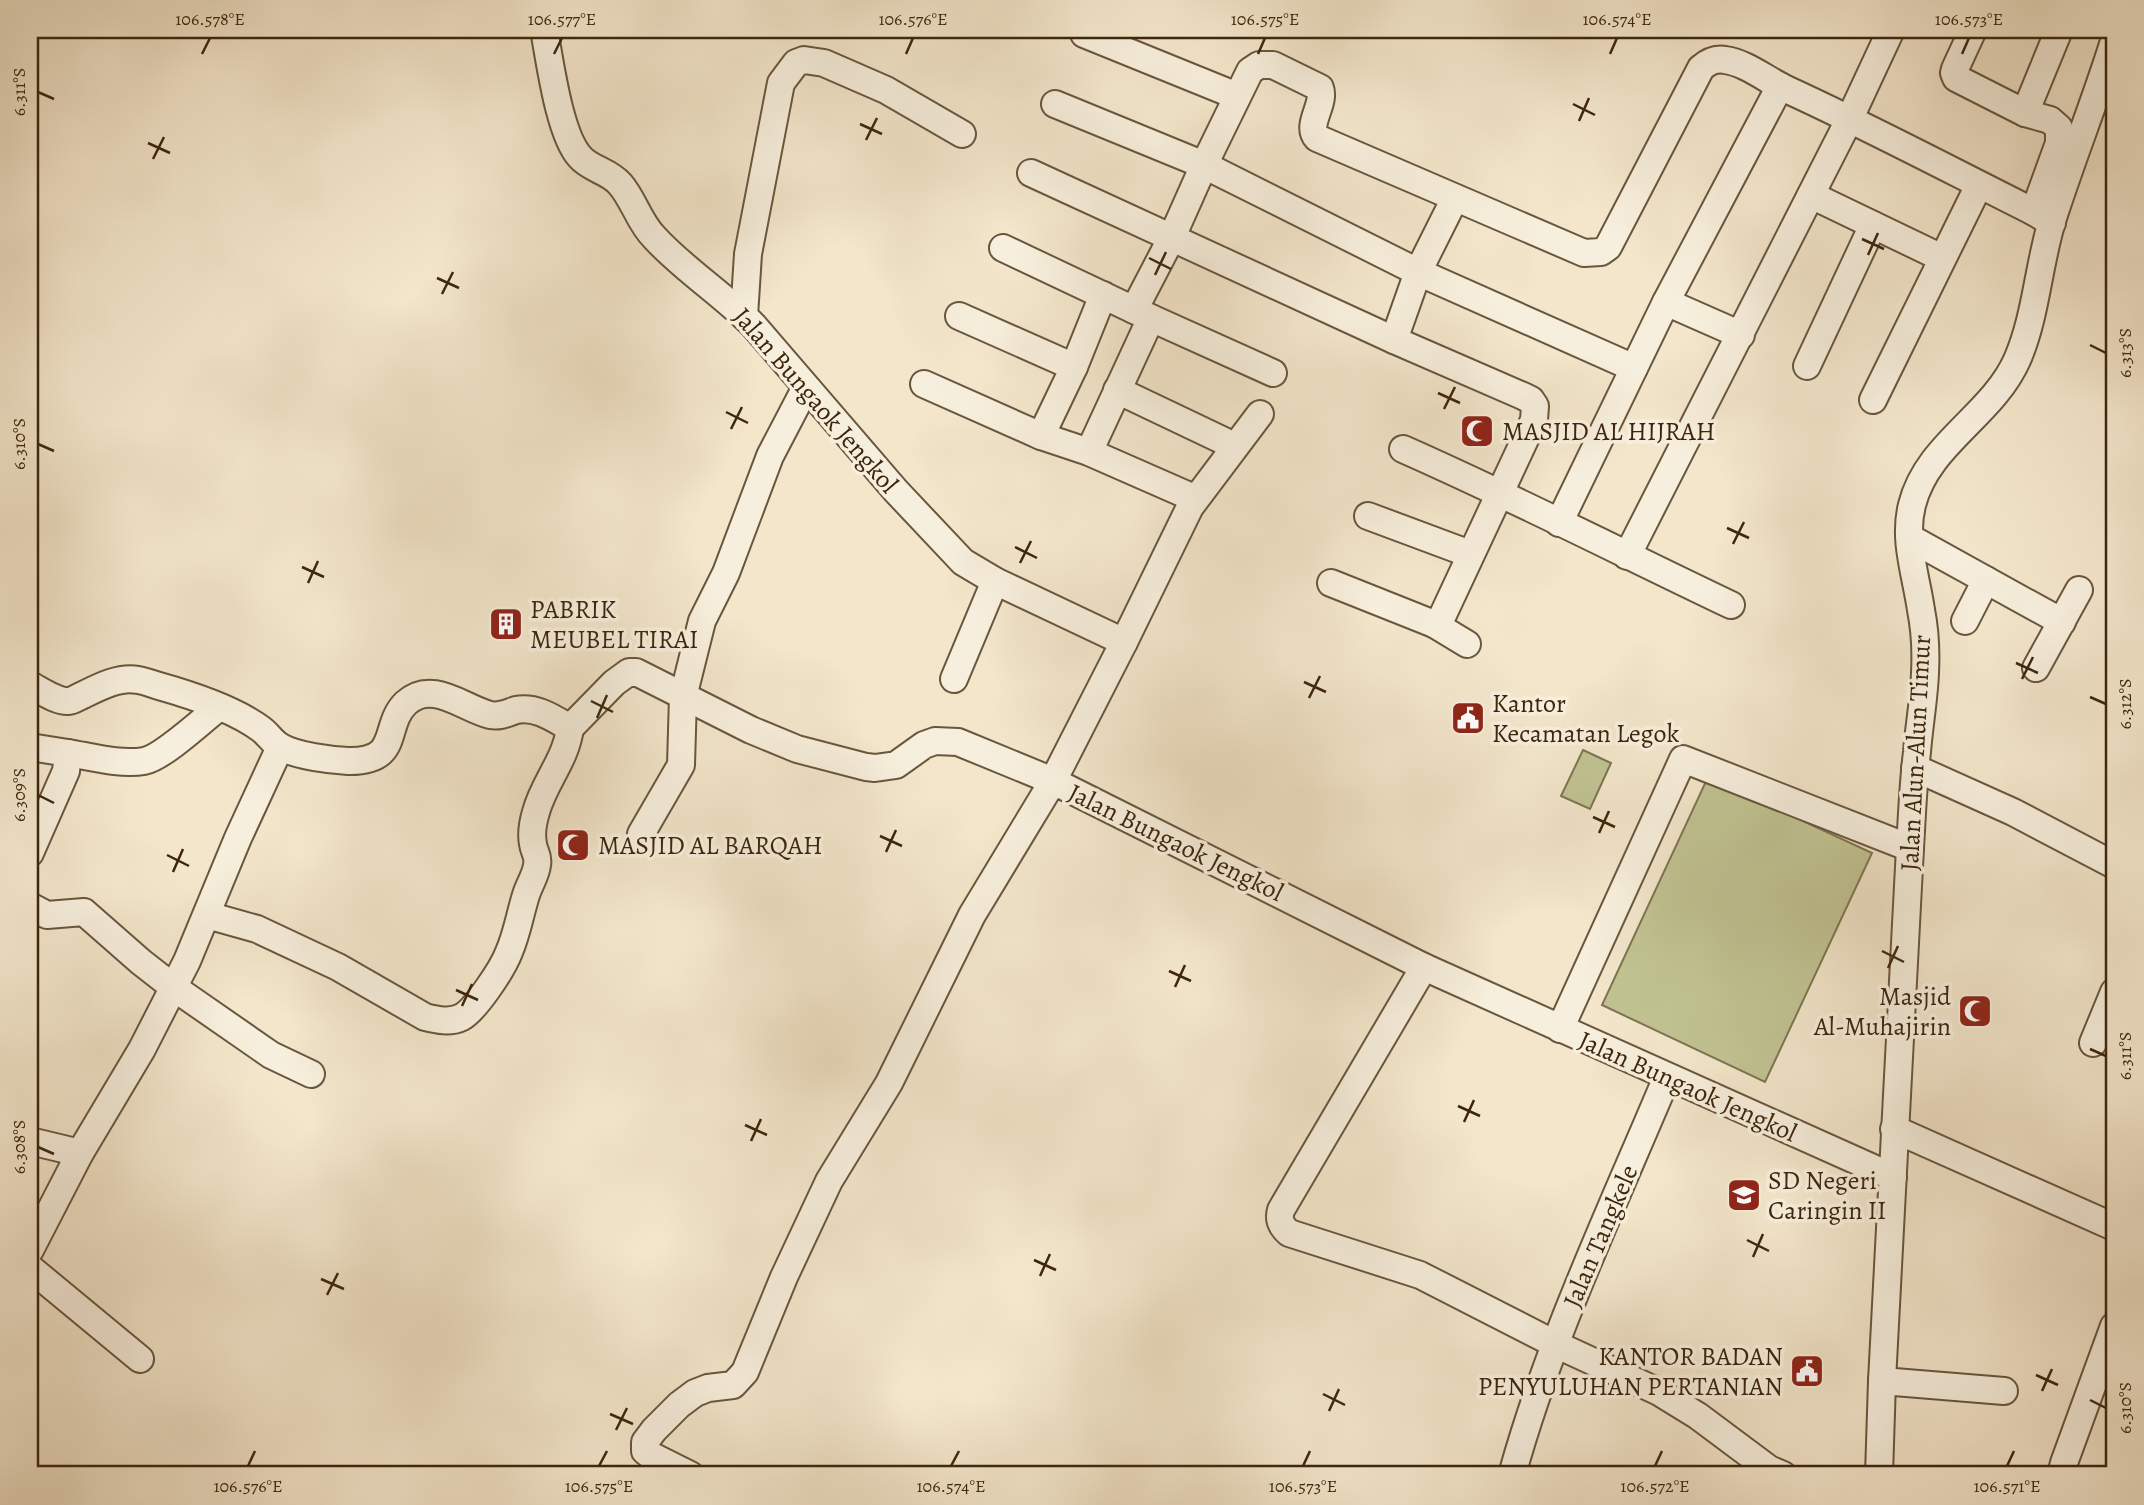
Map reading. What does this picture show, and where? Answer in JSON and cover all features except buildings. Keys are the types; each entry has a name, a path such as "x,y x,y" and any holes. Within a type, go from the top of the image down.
{"street":[{"name":"Jalan Bungaok Jengkol","path":"544,30 557,99 568,135 579,157 619,183 651,234 744,316 896,491 963,562 995,581 1124,642 1053,781 1424,967 1893,1177"},
{"path":"1627,556 1850,118 1891,30"},
{"path":"1089,452 1117,390 1142,314 1172,237 1237,96 1250,71 1259,65 1273,65 1320,88 1322,97 1312,128 1317,138 1576,250 1593,254 1608,247 1701,68 1708,62 1725,60 1737,63 1850,118 2043,217 2060,133 2055,123 2050,120 2025,113 1959,81 1955,76 1955,69 1973,30"},
{"path":"2025,113 2059,30"},
{"path":"1084,34 1237,96"},
{"name":"Jalan Alun-Alun Timur","path":"1879,1475 1894,1129 1910,848 1925,674 1921,610 1911,563 1909,521 1913,502 1928,467 1984,408 2007,379 2017,360 2025,338 2043,217 2106,99 2114,41"},
{"path":"744,316 748,254 781,83 796,64 804,60 824,63 886,90 962,134"},
{"path":"1559,523 1665,302 1780,86"},
{"path":"1055,104 1204,165 1418,272 1634,368"},
{"path":"1031,173 1531,400 1535,406 1534,420 1441,619 1434,624"},
{"path":"1873,400 1979,185"},
{"path":"1811,195 1942,258"},
{"path":"1394,340 1418,272 1455,198"},
{"path":"1807,366 1873,225"},
{"path":"1003,248 1273,373"},
{"path":"1041,436 1074,367 1103,295"},
{"path":"1665,302 1741,335"},
{"path":"958,316 1074,367"},
{"path":"924,384 1041,436 1089,452 1187,495"},
{"path":"641,834 681,765 683,697 702,621 726,573 770,456 806,387"},
{"path":"1117,390 1224,442"},
{"path":"1124,642 1190,507 1260,414"},
{"path":"1403,449 1499,492 1731,605"},
{"path":"1368,516 1470,554"},
{"path":"1910,538 2062,622"},
{"path":"1965,621 1986,580"},
{"path":"954,679 995,581"},
{"path":"1331,583 1434,624 1467,644"},
{"path":"2036,668 2079,590"},
{"path":"207,915 257,929 338,967 425,1017 439,1021 463,1017 477,1004 509,953 526,892 537,867 538,860 532,838 536,813 567,746 570,728 614,683 629,672 636,672 683,697 797,749 852,764 875,768 896,765 924,745 945,740 958,742 1053,781 972,915 889,1083 829,1181 784,1277 745,1372 733,1385 708,1388 695,1393 679,1405 645,1442 645,1451 650,1455 691,1475"},
{"path":"30,685 62,700 71,701 108,684 137,679 219,707 261,729 280,747 307,755 349,761 371,759 379,754 388,743 400,712 407,702 426,693 446,697 491,715 533,709 570,728"},
{"path":"30,747 129,762 147,761 219,707"},
{"path":"30,1250 80,1153 142,1049 187,961 237,838 280,747"},
{"path":"30,853 66,771 68,753"},
{"path":"1560,1028 1683,759 1910,848"},
{"path":"1915,768 2013,811 2114,864"},
{"path":"30,906 47,915 84,912 173,987 271,1055 311,1074"},
{"path":"1424,967 1281,1210 1280,1222 1289,1233 1420,1276 1555,1344 1659,1392 1698,1416 1769,1469 1783,1475"},
{"path":"2093,1043 2114,992"},
{"name":"Jalan Tangkele","path":"1512,1475 1555,1344 1667,1077"},
{"path":"1894,1129 2113,1225"},
{"path":"30,1141 80,1153"},
{"path":"30,1268 140,1359"},
{"path":"2061,1475 2114,1326"},
{"path":"1882,1381 2004,1391"}],"green space":[{"path":"1583,750 1611,763 1590,809 1561,796"},
{"path":"1708,777 1872,853 1765,1082 1602,1005"}],"place":[{"name":"MASJID AL HIJRAH","path":"1477,431"},
{"name":"PABRIK MEUBEL TIRAI","path":"506,624"},
{"name":"Kantor Kecamatan Legok","path":"1468,718"},
{"name":"MASJID AL BARQAH","path":"573,845"},
{"name":"Masjid Al-Muhajirin","path":"1975,1011"},
{"name":"SD Negeri Caringin II","path":"1744,1195"},
{"name":"KANTOR BADAN PENYULUHAN PERTANIAN","path":"1807,1371"}]}
